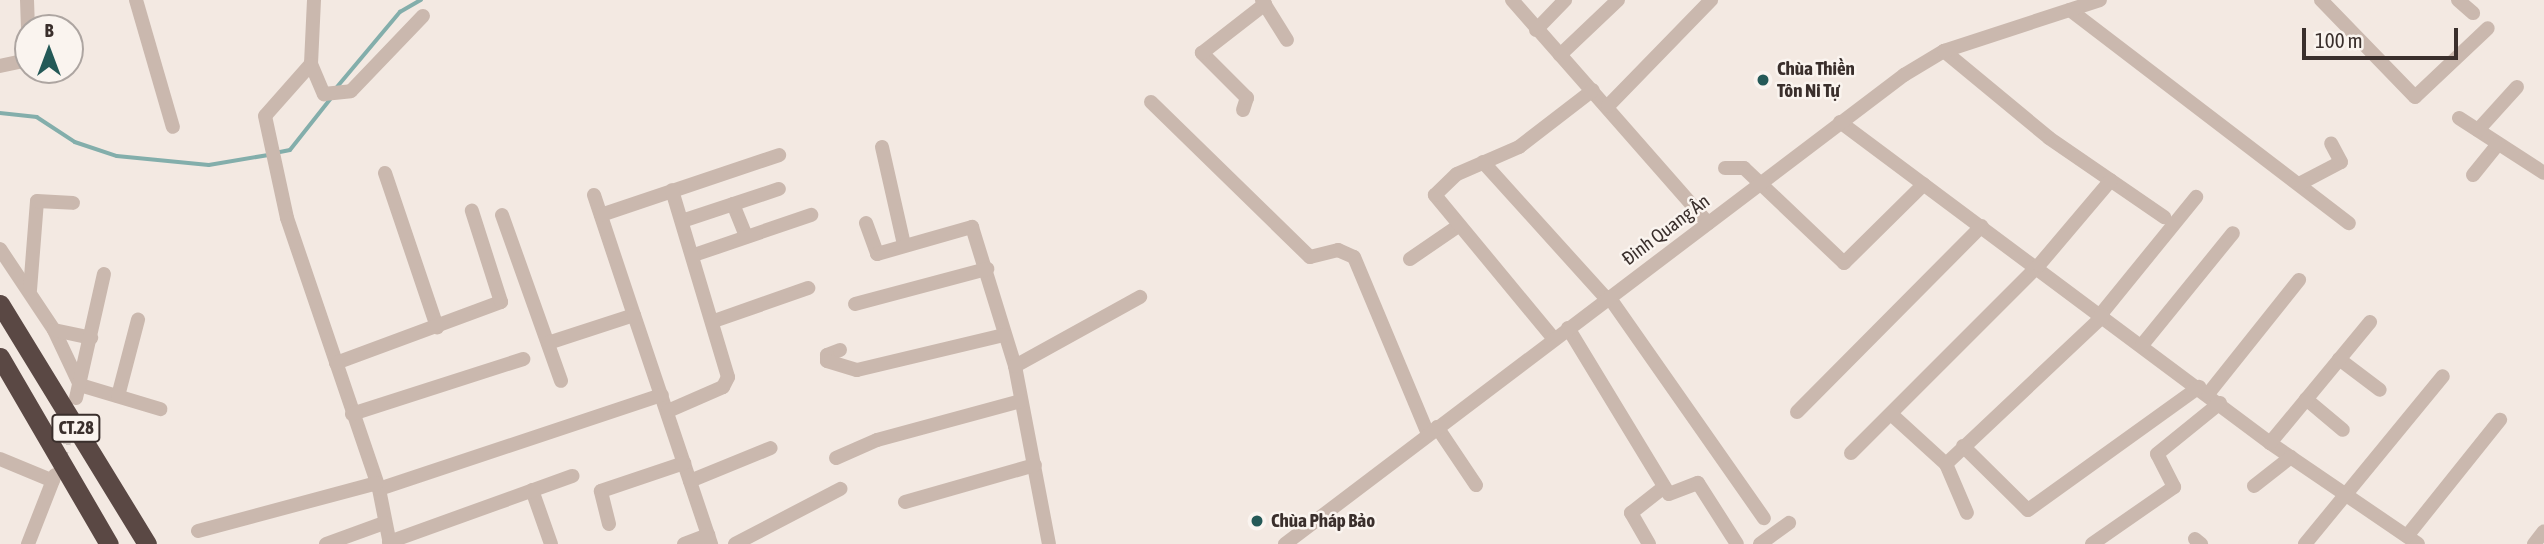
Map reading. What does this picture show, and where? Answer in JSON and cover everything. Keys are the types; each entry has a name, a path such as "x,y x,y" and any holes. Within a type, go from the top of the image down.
{"highway":[{"name":"CT.28","path":"2,306 147,544"},
{"name":"CT.28","path":"0,357 109,544"}],"street":[{"path":"136,0 173,127"},
{"path":"314,0 311,64 324,94 342,94 423,16"},
{"path":"1512,0 1536,30 1608,106 1708,223"},
{"path":"1536,30 1564,0"},
{"path":"1560,55 1618,0"},
{"path":"1608,106 1711,0"},
{"name":"Đinh Quang Ân","path":"1293,541 1432,430 1840,122 1944,51 2100,0"},
{"path":"2321,0 2415,97 2488,29"},
{"path":"2458,0 2473,13"},
{"path":"1243,110 1247,98 1202,54 1263,2 1287,40"},
{"path":"2070,10 2106,43 2301,183 2349,223"},
{"path":"1944,51 2164,217"},
{"path":"311,64 266,110 272,154 352,414 378,486 390,543 572,476"},
{"path":"2477,130 2517,87"},
{"path":"1554,339 1435,195 1439,186 1483,162 1519,147 1593,90"},
{"path":"1151,102 1310,257 1338,250 1354,257 1432,430 1476,485"},
{"path":"2459,118 2544,173"},
{"path":"1840,122 2039,265 2270,443 2413,540 2500,420"},
{"path":"2301,183 2341,162 2331,143"},
{"path":"2473,175 2498,144"},
{"path":"882,147 904,246"},
{"path":"601,215 779,155"},
{"path":"1483,162 1608,298 1764,518"},
{"path":"1725,168 1741,166 1844,263 1924,184"},
{"path":"385,173 437,327"},
{"path":"1851,453 2039,265 2112,180"},
{"path":"682,221 779,189"},
{"path":"668,411 728,384 694,255 672,191"},
{"path":"594,195 710,540 684,544"},
{"path":"1946,464 2102,315 2196,197"},
{"path":"30,290 37,201 73,202"},
{"path":"733,204 746,237"},
{"path":"336,363 501,302 472,211"},
{"path":"502,215 561,381"},
{"path":"694,255 811,215"},
{"path":"866,223 874,254 972,226 1015,366 1049,544"},
{"path":"1410,259 1458,226"},
{"path":"1797,412 1982,226"},
{"path":"2142,345 2233,233"},
{"path":"0,249 30,290 54,330 78,392"},
{"path":"855,304 987,269"},
{"path":"78,392 104,274"},
{"path":"2091,544 2174,487 2157,454 2209,395 2299,280"},
{"path":"713,321 808,288"},
{"path":"1015,366 1140,297"},
{"path":"548,343 634,315"},
{"path":"118,396 138,320"},
{"path":"2270,443 2370,322"},
{"path":"1568,328 1664,487 1671,495 1698,483 1737,544"},
{"path":"54,330 91,338"},
{"path":"840,351 827,355 827,362 857,370 1004,335"},
{"path":"352,414 523,359"},
{"path":"2339,359 2380,390"},
{"path":"2305,544 2349,496 2443,376"},
{"path":"78,392 118,396 160,408"},
{"path":"198,531 378,486 662,395"},
{"path":"1964,446 2028,510 2209,395"},
{"path":"2306,399 2343,430"},
{"path":"835,458 877,440 1021,401"},
{"path":"1891,414 1946,464 1967,513"},
{"path":"690,481 771,448"},
{"path":"2253,486 2291,457"},
{"path":"0,459 54,478 30,543"},
{"path":"609,524 601,491 684,463"},
{"path":"905,502 1035,465"},
{"path":"1649,544 1631,513 1664,487"},
{"path":"735,544 840,489"},
{"path":"532,490 551,544"},
{"path":"326,544 384,523"},
{"path":"1760,544 1789,523"},
{"path":"2534,544 2544,531"}],"waterway":[{"path":"337,87 400,12 421,0"},
{"path":"275,153 290,150 332,97"},
{"path":"0,113 37,117 75,142 117,156 209,165 268,155"}],"tunnel":[{"path":"58,464 71,416"}],"place":[{"name":"Chùa Thiền Tôn Ni Tự","path":"1763,80"},
{"name":"Chùa Pháp Bảo","path":"1257,521"}]}
